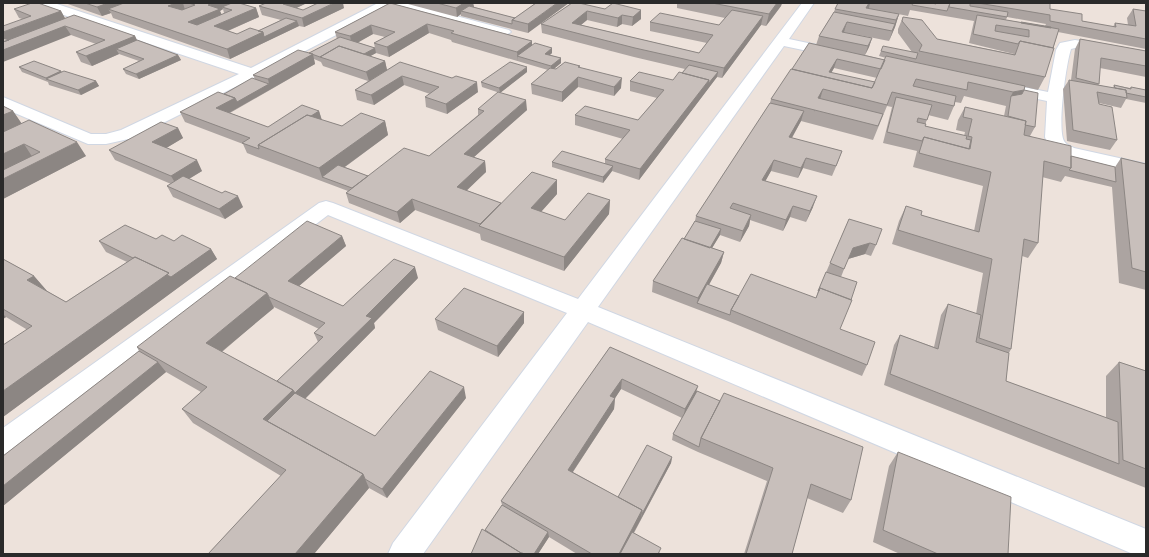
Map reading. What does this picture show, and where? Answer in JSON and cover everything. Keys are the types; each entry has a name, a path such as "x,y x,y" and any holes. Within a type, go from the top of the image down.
{"street":[{"path":"41,3 252,73"},
{"path":"3,102 88,139 106,139 127,134 252,73 388,3"},
{"path":"404,554 808,3"},
{"path":"780,41 849,55"},
{"path":"1146,56 1075,44 1065,46 1063,50 1055,98 1054,136 1055,143 1062,149 1069,152 1146,169"},
{"path":"994,86 1055,98"},
{"path":"29,130 48,121"},
{"path":"3,444 326,207 583,310 1146,544"}],"lane":[{"path":"396,3 506,32"}],"building":[{"path":"32,3 38,3 61,11 3,32 3,26 31,16 14,9"},
{"path":"85,3 108,3 97,7"},
{"path":"124,3 176,3 168,6 182,10 195,5 189,3 214,3 208,5 220,9 188,22 197,25 232,10 222,7 232,3 239,3 256,8 214,26 237,34 250,28 263,32 227,49 108,9"},
{"path":"266,3 285,3 283,4 303,10 318,3 334,3 302,18 259,6"},
{"path":"390,3 532,41 517,52 451,33 454,31 427,24 387,47 374,43 395,32 371,25 350,36 335,32"},
{"path":"437,3 464,3 456,8"},
{"path":"536,3 557,3 528,24 512,20"},
{"path":"572,3 579,3 605,9 613,3 641,10 633,17 622,15 618,18 587,11 572,23 699,53 713,35 650,22 660,13 719,25 732,10 763,16 724,68 635,48 541,24"},
{"path":"712,3 777,3 769,14"},
{"path":"838,3 869,3 866,8 899,14 896,20 835,9"},
{"path":"913,3 950,3 947,11 912,5"},
{"path":"950,3 970,3 970,6 1008,12 1007,17 949,7"},
{"path":"978,3 1050,3 1050,9 1082,14 1082,21 1116,27 1115,23 1136,26 1133,9 1146,11 1146,39 1050,21 1050,15"},
{"path":"469,6 515,18 512,20 512,24 461,11"},
{"path":"834,12 895,24 892,31 847,22 842,32 872,38 868,46 819,36"},
{"path":"74,15 135,36 86,56 76,52 105,40 65,26 3,50 3,42"},
{"path":"977,15 1059,29 1053,48 1020,41 1018,44 973,34","holes":["996,25 1029,30 1029,37 995,31"]},
{"path":"903,17 922,20 937,39 1015,55 1020,41 1054,48 1045,77 919,51 922,45 902,21"},
{"path":"286,18 297,21 264,37 263,32 258,31"},
{"path":"1021,23 1051,27 1051,28"},
{"path":"340,37 375,48 364,54 339,46 320,57 309,53"},
{"path":"3,38 9,40 3,42"},
{"path":"1080,39 1146,51 1146,66 1101,58 1099,84 1076,78"},
{"path":"137,40 178,55 136,74 123,69 144,59 116,49"},
{"path":"535,43 552,48 545,54 561,58 551,66 517,56"},
{"path":"809,43 885,60 881,69 837,59 829,72 875,82 872,88 792,69"},
{"path":"339,46 385,61 366,72 320,57"},
{"path":"883,46 918,53 916,59 881,51"},
{"path":"298,50 313,54 268,79 253,75"},
{"path":"886,56 1025,86 1024,90 1013,92 968,82 967,90 916,79 913,86 956,96 954,106 892,92 887,105 823,89 818,98 883,114 878,126 771,99 791,69 872,88"},
{"path":"34,61 61,71 46,78 19,67"},
{"path":"400,62 452,78 456,76 477,82 446,104 425,97 439,87 402,76 371,95 355,90"},
{"path":"510,62 527,67 499,88 481,82"},
{"path":"565,62 580,66 578,67 622,78 614,87 578,77 562,92 531,84 550,68 556,69"},
{"path":"689,65 718,72 708,84 709,80 682,73"},
{"path":"64,71 96,81 78,90 46,79"},
{"path":"639,72 673,80 679,72 709,80 640,169 605,159 630,130 575,115 585,106 638,120 664,90 630,81"},
{"path":"252,78 269,84 237,102 235,98 224,94"},
{"path":"1069,80 1126,90 1127,98 1097,92 1099,104 1112,107 1117,140 1073,130"},
{"path":"1114,85 1131,89 1131,87 1146,90 1146,97 1126,93 1126,90 1115,88"},
{"path":"1024,90 1038,93 1035,127 1025,125 1026,121 1008,116 1011,96 1022,94"},
{"path":"218,92 235,98 216,108 268,127 302,105 319,111 311,116 307,115 258,145 259,149 242,143 250,138 180,112"},
{"path":"498,92 526,100 464,154 485,161 457,187 501,203 480,224 412,199 397,212 346,193 404,148 429,156 484,111 478,109"},
{"path":"896,97 932,105 927,120 918,118 917,122 926,124 925,126 967,136 966,139 971,140 969,149 924,137 922,141 887,132"},
{"path":"770,103 804,111 789,137 842,151 836,166 806,158 801,168 774,160 762,180 817,196 810,211 793,206 786,220 733,203 730,208 751,215 743,231 696,216"},
{"path":"3,106 13,111 3,115"},
{"path":"965,107 1026,121 1024,135 1071,146 1071,168 1044,161 1038,243 1024,239 1011,349 979,338 992,259 898,230 906,206 922,211 921,215 979,232 991,172 919,153 924,137 970,149 972,137 968,136 972,119 963,117"},
{"path":"361,113 385,121 319,168 258,145 307,115 342,126"},
{"path":"29,120 77,142 3,179 3,170 40,152 24,144 3,154 3,132"},
{"path":"161,122 178,128 152,142 197,160 171,176 109,150"},
{"path":"562,151 613,166 603,177 552,162"},
{"path":"1071,156 1115,167 1116,182 1069,170 1071,168"},
{"path":"1121,158 1146,164 1146,272 1132,268"},
{"path":"338,165 368,176 352,188 322,177"},
{"path":"532,172 557,180 531,208 565,220 588,193 610,200 564,257 479,226"},
{"path":"183,176 222,193 225,191 238,196 219,209 167,186"},
{"path":"849,219 882,229 876,245 870,243 853,248 844,269 830,263"},
{"path":"307,221 342,236 288,281 343,306 394,259 415,267 366,316 372,318 295,393 293,390 277,381 323,337 314,333 325,323 269,297 267,293 235,278"},
{"path":"695,221 721,229 710,248 684,239"},
{"path":"125,225 156,239 162,235 174,241 182,235 211,249 171,277 167,275 169,273 135,257 133,258 99,241"},
{"path":"682,238 724,252 698,298 653,281"},
{"path":"135,257 169,273 3,391 3,345 32,326 3,309 3,259 34,276 27,280 66,302"},
{"path":"826,272 857,282 851,300 820,288 818,291"},
{"path":"751,274 816,298 820,288 852,300 840,329 875,342 867,365 731,310"},
{"path":"230,276 267,293 206,343 293,390 263,419 363,474 295,554 208,554 286,470 182,409 207,387 137,347"},
{"path":"707,284 739,296 731,310 730,315 697,303"},
{"path":"464,288 524,312 497,346 435,319"},
{"path":"948,304 981,315 976,342 1009,353 1006,381 1118,422 1119,464 890,374 900,335 938,349"},
{"path":"610,347 698,386 685,409 622,379 610,396 615,398 568,470 642,510 619,554 592,554 501,501"},
{"path":"139,351 158,362 3,486 3,456"},
{"path":"1119,362 1146,371 1146,469 1123,460"},
{"path":"430,371 464,387 382,489 365,479 363,474 267,421 295,393 375,436"},
{"path":"697,391 720,401 701,438 699,447 673,434"},
{"path":"724,393 863,447 851,500 811,484 792,554 746,554 773,468 701,438"},
{"path":"647,445 672,457 642,514 642,510 618,497"},
{"path":"898,452 1011,497 1008,554 938,554 883,530"},
{"path":"502,505 548,532 534,554 521,553 485,530"},
{"path":"482,529 521,553 526,554 471,554"},
{"path":"632,532 661,548 658,554 620,554"}]}
